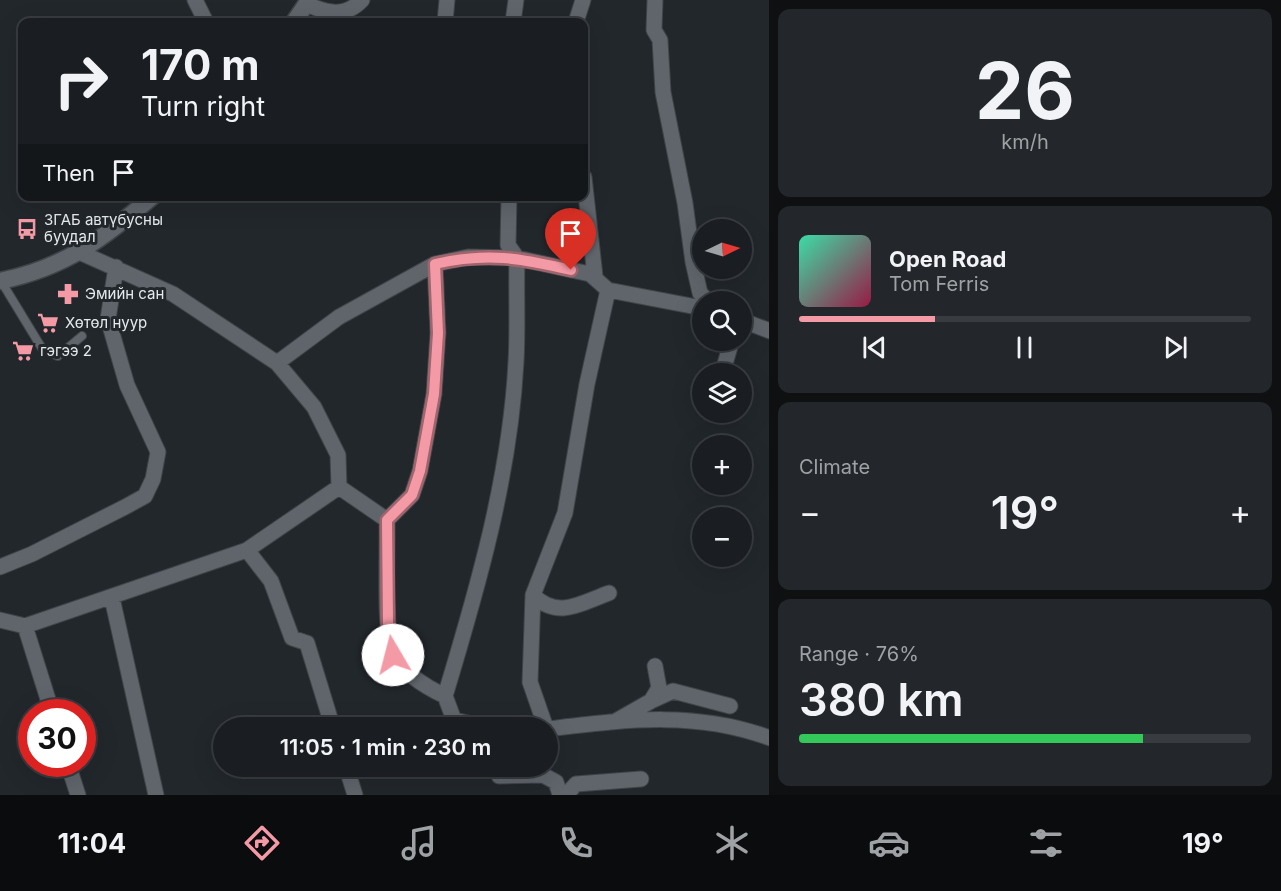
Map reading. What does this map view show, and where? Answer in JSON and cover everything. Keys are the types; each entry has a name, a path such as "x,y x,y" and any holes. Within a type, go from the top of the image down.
{"main road":[{"path":"297,18 307,2"},
{"path":"1,281 50,268 79,252 146,201"}],"street":[{"path":"195,0 204,18"},
{"path":"325,12 340,13 354,8 362,0"},
{"path":"445,18 447,0"},
{"path":"514,18 516,0"},
{"path":"577,18 583,0"},
{"path":"655,0 654,30 660,40 663,92 700,291"},
{"path":"307,2 337,18"},
{"path":"453,717 445,696 480,578 501,479 516,364 517,258 508,245 509,201"},
{"path":"587,201 595,276"},
{"path":"79,252 116,267 183,300 277,363 314,407 338,455 339,487"},
{"path":"277,363 339,317 435,264 468,256 517,258 595,276 608,290 692,306"},
{"path":"435,264 438,333 434,384 420,471 412,495 387,520 388,623 393,655 423,685 445,696"},
{"path":"0,567 145,496 153,479 158,452 127,385 108,319 116,267"},
{"path":"543,717 530,682 533,596 565,513 587,384 608,290"},
{"path":"752,324 769,331"},
{"path":"339,487 387,520"},
{"path":"0,620 26,626 247,550 339,487"},
{"path":"247,550 271,581 292,638 307,643 330,717"},
{"path":"533,596 544,606 560,610 609,593"},
{"path":"112,598 156,795"},
{"path":"26,626 48,699"},
{"path":"651,701 659,688 655,666"},
{"path":"613,723 673,691 730,706"},
{"path":"558,727 652,718 680,719 739,726 769,738"},
{"path":"72,777 78,795"},
{"path":"349,777 355,795"},
{"path":"547,777 556,782 560,795"},
{"path":"566,795 576,784 641,779"}],"lane":[{"path":"1,281 43,350 58,356 82,336"}],"place":[{"name":"ЗГАБ автүбусны буудал","path":"27,229"},
{"name":"Эмийн сан","path":"68,294"},
{"name":"Хөтөл нуур","path":"48,323"},
{"name":"гэгээ 2","path":"23,351"}],"route":[{"path":"393,655 388,623 387,520 412,495 420,471 434,394 438,333 435,264 468,256 517,258 571,270"}]}
